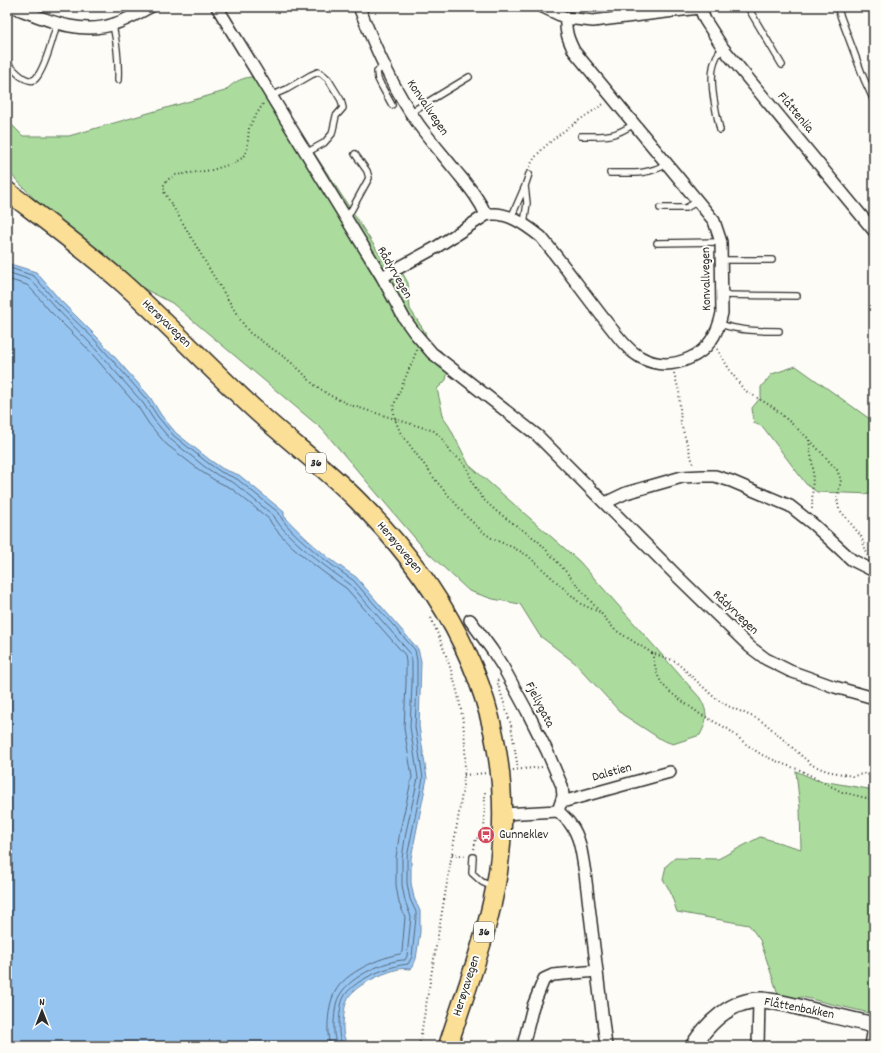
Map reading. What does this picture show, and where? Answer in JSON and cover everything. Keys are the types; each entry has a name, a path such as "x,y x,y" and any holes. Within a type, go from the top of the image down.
{"highway":[{"name":"Herøyavegen","path":"7,191 102,265 137,296 233,390 355,498 427,582 452,621 471,660 486,702 496,747 502,814 495,888 480,949 448,1046"}],"main road":[{"name":"Flåttenbakken","path":"693,1046 705,1029 723,1013 741,1004 759,1000 781,1003 874,1025"}],"street":[{"path":"13,7 57,23 84,28 97,28 113,25 150,7"},
{"name":"Rådyrvegen","path":"217,7 382,277 404,318 432,353 538,436 750,647 766,659 790,671 835,687 874,698"},
{"name":"Konvallvegen","path":"359,7 384,64 398,91 429,138 474,192 482,205 486,216 494,213 511,219 524,224 541,237 630,350 648,361 660,364 672,364 695,356 705,348 712,340 720,324 722,313 721,242 714,221 574,50 567,34 566,18"},
{"path":"543,7 566,18 593,21 704,7"},
{"name":"Flåttenlia","path":"704,7 705,20 723,48 874,231"},
{"path":"382,277 435,248 486,216"},
{"path":"605,503 626,493 682,478 715,476 732,480 790,506 814,525 852,560 871,571"},
{"name":"Fjellygata","path":"470,620 492,650 527,711 562,786 563,796 560,806"},
{"name":"Dalstien","path":"560,806 670,772"},
{"path":"502,814 560,806 580,845 598,971 606,1046"},
{"path":"523,1046 533,1006 544,979 553,975 598,971"},
{"path":"758,1046 759,1000"},
{"path":"871,1046 874,1025"}],"lane":[{"path":"749,7 750,12 782,65"},
{"path":"837,7 864,79 874,101"},
{"path":"9,64 24,79 35,80 38,77 52,43 57,23"},
{"path":"113,25 118,52 118,80"},
{"path":"720,130 712,94 713,66 716,57 723,48"},
{"path":"384,64 377,72 378,79 392,105"},
{"path":"271,96 318,72 324,74 341,100 343,108 336,116 332,134 324,143 306,153"},
{"path":"411,112 469,77"},
{"path":"581,136 611,136 622,132 634,124"},
{"path":"346,219 369,178 367,171 355,154"},
{"path":"610,173 647,173 657,170 667,164"},
{"path":"511,219 529,174"},
{"path":"524,224 527,203 525,186"},
{"path":"660,208 686,208 698,201"},
{"path":"657,243 721,242"},
{"path":"722,260 772,260"},
{"path":"722,296 797,296"},
{"path":"720,324 731,328 779,331"},
{"path":"473,857 472,873 482,882 495,888"}],"path":[{"path":"271,96 262,105 249,128 247,151 242,158 234,163 212,170 175,175 167,180 164,185 164,192 240,321 250,333 287,359 313,384 330,395 350,405 434,431 441,437 452,453 461,460 467,468 474,486 483,499 496,511 538,541 615,630 652,653 675,661 715,698 728,706 766,724 812,765 827,771 852,776 864,774 874,776"},
{"path":"529,174 531,164 536,157 554,139 578,120 612,98"},
{"path":"421,340 393,407 395,419 400,432 436,482 483,532 493,539 512,546 526,555 581,604 600,613"},
{"path":"712,340 731,372 744,390 773,407 809,439 837,470 841,480 837,499 839,509 861,536 868,554 871,571"},
{"path":"672,364 679,391 681,424 697,476"},
{"path":"806,519 812,513 813,468 809,439"},
{"path":"419,1046 452,854 464,775 465,746 456,685 429,614"},
{"path":"652,653 657,674 662,684 700,714 728,729 762,755 800,770 842,792 874,800"},
{"path":"506,674 497,681 511,725 518,770"},
{"path":"486,773 486,780"},
{"path":"452,854 473,857 476,838 484,838 485,786"}],"green space":[{"path":"250,77 255,78 274,91 386,264 403,274 408,283 410,309 425,332 427,344 441,351 446,360 448,370 446,380 437,389 444,419 469,465 579,561 700,698 706,712 706,720 700,735 673,744 662,740 622,714 574,662 540,636 520,604 493,599 469,591 426,551 322,429 172,303 96,264 7,170 8,121 23,136 69,136 225,91 236,82"},
{"path":"796,366 874,422 874,494 817,492 806,484 763,427 754,423 752,408 761,397 761,387 772,374"},
{"path":"796,771 816,780 874,790 874,1014 802,997 780,1000 760,940 749,925 677,912 670,891 663,879 666,866 675,858 718,859 760,837 801,849 800,808"}],"water":[{"path":"7,263 36,272 60,300 97,337 150,397 161,415 176,433 223,469 239,475 284,512 284,516 300,533 336,564 356,577 418,649 421,661 419,726 427,778 411,858 411,883 414,898 420,911 420,932 416,959 411,969 400,969 386,973 357,988 348,998 344,1010 343,1030 349,1046 7,1046"}],"place":[{"name":"Gunneklev","path":"486,835"}]}
